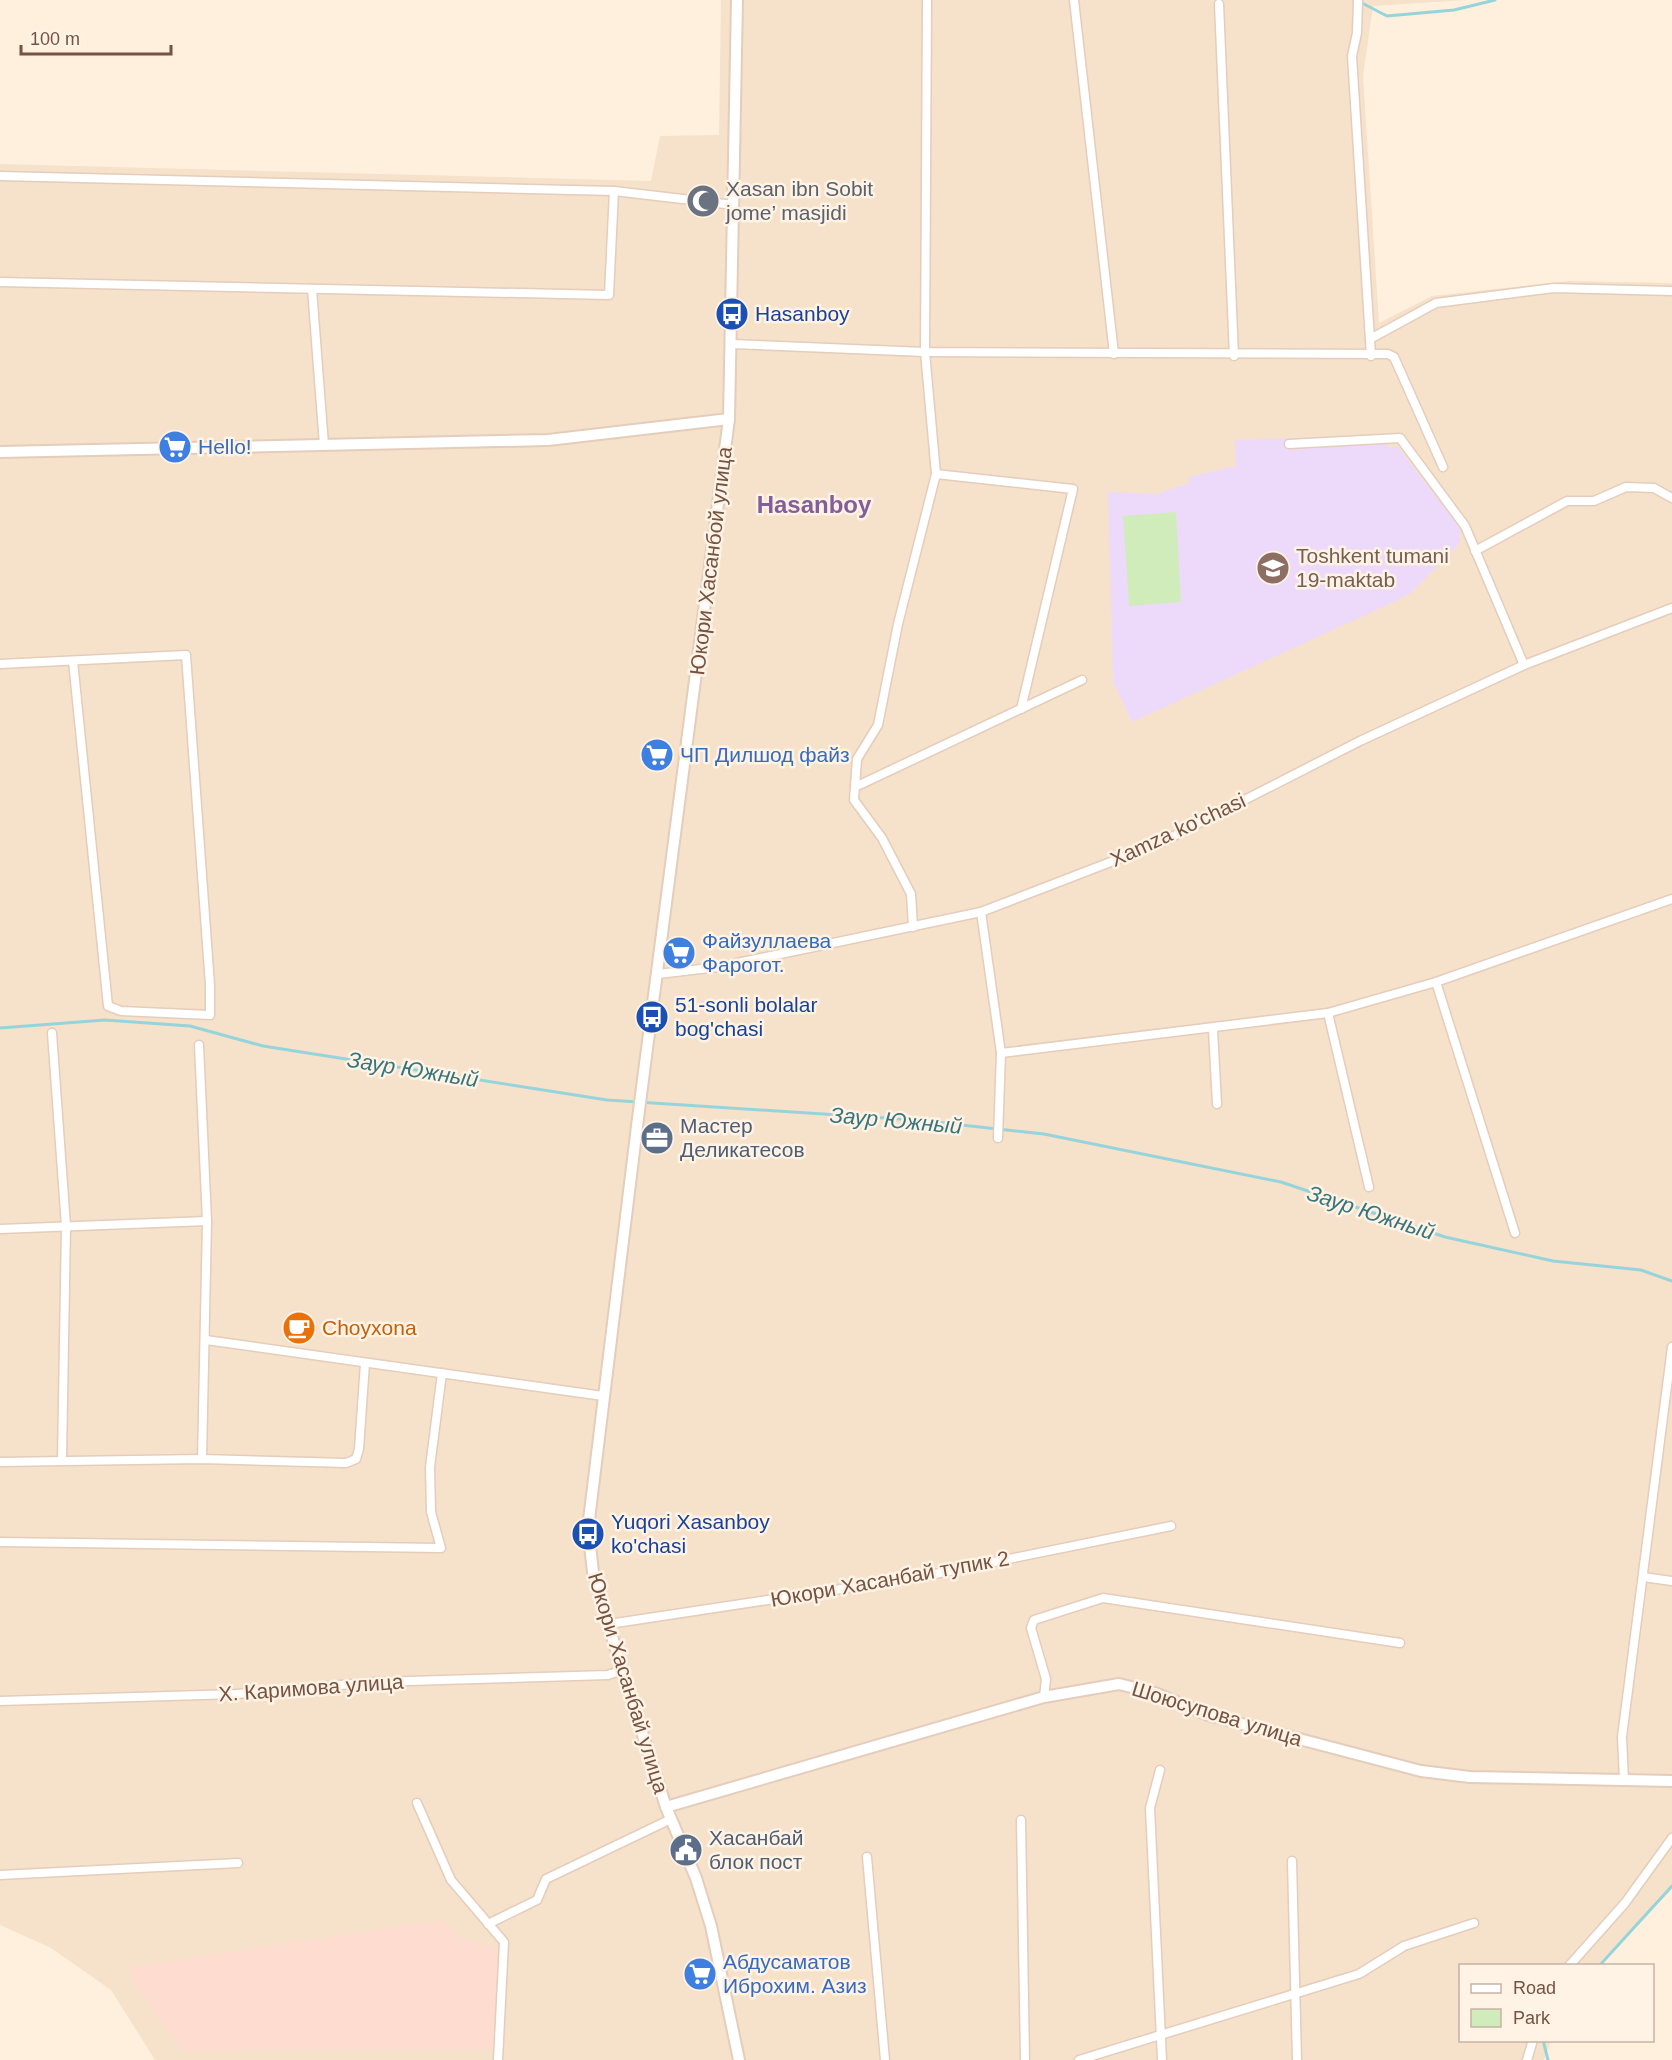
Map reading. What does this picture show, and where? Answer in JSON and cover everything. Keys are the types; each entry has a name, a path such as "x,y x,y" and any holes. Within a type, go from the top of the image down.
{"street":[{"name":"Юкори Хасанбой улица","path":"638,1118 729,419 737,0"},
{"path":"913,927 911,894 882,838 854,800 857,759 878,725 898,624 936,474 925,352 927,0"},
{"path":"1074,0 1114,354"},
{"path":"1220,4 1234,356"},
{"path":"1358,4 1352,56 1371,356"},
{"path":"0,176 614,191 734,205"},
{"path":"0,282 609,295 614,191"},
{"path":"1370,339 1436,303 1554,288 1672,291"},
{"path":"312,289 324,445"},
{"path":"732,344 925,352 1234,356 1388,354 1394,357 1443,467"},
{"path":"0,452 548,440 729,419"},
{"path":"1289,444 1400,438 1465,526 1524,665"},
{"path":"936,474 1073,489 1021,708"},
{"path":"1474,551 1567,501 1594,501 1626,487 1654,488 1672,498"},
{"name":"Xamza ko'chasi","path":"658,974 718,966 981,912 1160,843 1360,741 1524,665 1672,608"},
{"path":"0,664 186,655 210,985 210,1015 121,1011 108,1006 73,661"},
{"path":"855,787 1082,680"},
{"path":"1001,1053 1213,1029 1328,1013 1436,982 1672,899"},
{"path":"981,912 1001,1053 998,1138"},
{"path":"1436,982 1515,1233"},
{"path":"1328,1013 1369,1187"},
{"path":"1213,1029 1217,1104"},
{"path":"52,1033 66,1226 62,1459"},
{"path":"199,1045 207,1221 202,1459"},
{"name":"Юкори Хасанбай улица","path":"638,1118 589,1509 588,1540 593,1572 622,1670 666,1807 696,1878 711,1926 739,2060"},
{"path":"0,1229 207,1221"},
{"path":"206,1340 603,1396"},
{"path":"1624,1780 1622,1737 1672,1347"},
{"path":"0,1462 62,1459 202,1459 346,1463 356,1459 359,1449 365,1363"},
{"path":"0,1542 441,1548 431,1512 430,1467 442,1373"},
{"name":"Юкори Хасанбай тупик 2","path":"609,1624 920,1578 1171,1526"},
{"path":"1643,1577 1672,1581"},
{"path":"1044,1697 1046,1679 1031,1628 1034,1620 1103,1598 1400,1643"},
{"name":"Х. Каримова улица","path":"0,1701 237,1694 375,1682 608,1675 622,1670"},
{"name":"Шоюсупова улица","path":"666,1807 1044,1697 1097,1686 1131,1685 1180,1702 1208,1715 1421,1771 1470,1777 1672,1781"},
{"path":"1160,1770 1150,1808 1162,2060"},
{"path":"417,1803 451,1880 504,1942 498,2060"},
{"path":"488,1924 537,1900 546,1879 671,1819"},
{"path":"1021,1821 1025,2060"},
{"path":"1570,1964 1625,1903 1672,1838"},
{"path":"867,1857 885,2060"},
{"path":"1292,1861 1297,2060"},
{"path":"0,1875 238,1863"},
{"path":"1079,2060 1295,1991 1359,1974 1404,1946 1474,1923"},
{"path":"1527,2060 1532,2042"}],"shaded area":[{"name":"Hasanboy","path":"721,0 1466,0 1373,6 1363,76 1379,323 1432,296 1569,281 1672,283 1672,1889 1598,1964 1459,1964 1459,2042 1551,2042 1544,2060 155,2060 111,1990 51,1948 0,1925 0,164 651,181 660,136 719,135"},
{"name":"Toshkent tumani 19-maktab","path":"1387,435 1388,447 1398,447 1460,527 1460,543 1411,593 1132,722 1113,682 1108,492 1157,494 1189,483 1189,477 1236,466 1235,440"},
{"path":"443,1920 459,1937 502,1949 501,2049 181,2050 130,1975 132,1967"}],"green space":[{"path":"1176,512 1181,602 1129,606 1123,516"}],"waterway":[{"path":"1360,2 1387,16 1454,10 1495,0"},
{"name":"Заур Южный","path":"0,1028 105,1020 190,1026 263,1046 607,1100 916,1120 1044,1134 1281,1182 1445,1237 1553,1261 1641,1270 1672,1281"},
{"name":"Hasanboy","path":"1601,1964 1672,1886"},
{"name":"Hasanboy","path":"1544,2042 1548,2060"}],"place":[{"name":"Xasan ibn Sobit jome’ masjidi","path":"703,201"},
{"name":"Hasanboy","path":"732,314"},
{"name":"Hello!","path":"175,447"},
{"name":"Toshkent tumani 19-maktab","path":"1273,568"},
{"name":"ЧП Дилшод файз","path":"657,755"},
{"name":"Файзуллаева Фарогот.","path":"679,953"},
{"name":"51-sonli bolalar bog'chasi","path":"652,1017"},
{"name":"Мастер Деликатесов","path":"657,1138"},
{"name":"Choyxona","path":"299,1328"},
{"name":"Yuqori Xasanboy ko'chasi","path":"588,1534"},
{"name":"Хасанбай блок пост","path":"686,1850"},
{"name":"Абдусаматов Иброхим. Азиз","path":"700,1974"}],"district":[{"name":"Hasanboy","path":"814,505"}]}
